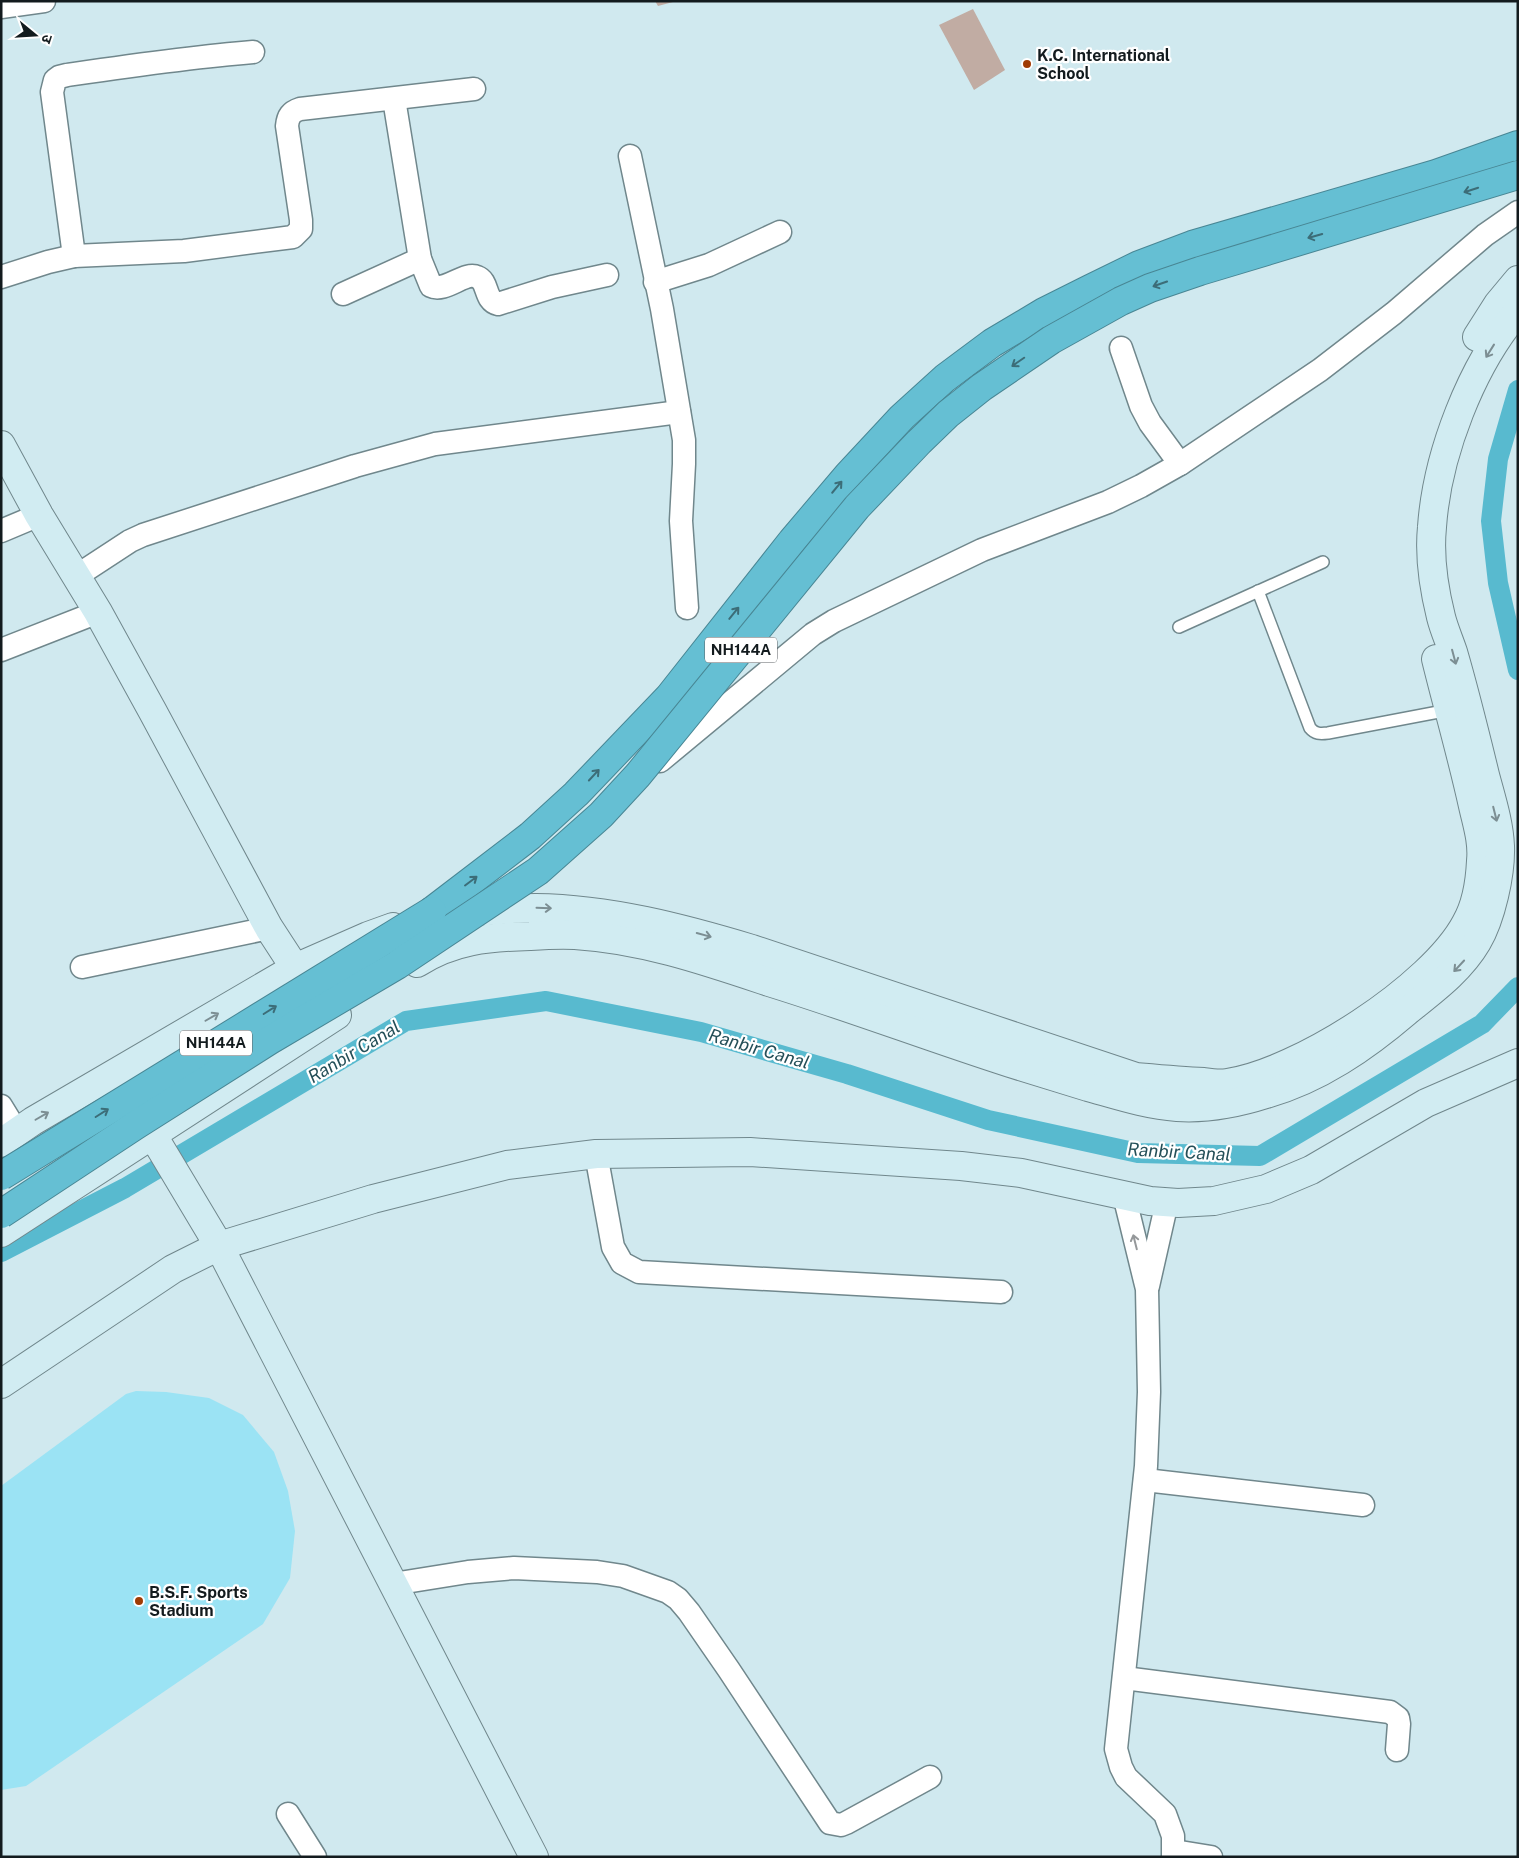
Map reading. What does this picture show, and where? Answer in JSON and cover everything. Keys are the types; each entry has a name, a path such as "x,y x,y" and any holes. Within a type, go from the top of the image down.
{"highway":[{"name":"NH144A","path":"1,1176 432,911 530,836 576,794 669,697 786,549 848,475 902,417 945,378 992,343 1044,312 1090,289 1140,265 1183,248 1436,174 1518,145"},
{"name":"NH144A","path":"1,1214 270,1040 398,965 538,871 601,816 638,775 857,507 948,414 1014,364 1058,336 1121,301 1150,288 1226,263 1518,175"}],"street":[{"path":"1,7 44,1"},
{"path":"74,256 52,92 55,80 67,75 135,64 253,52"},
{"path":"1,277 74,256 184,251 293,237 301,229 301,220 287,126 291,113 300,109 474,89"},
{"path":"394,99 420,259 431,286 439,288 471,276 478,277 490,300 498,304 560,285 607,275"},
{"path":"630,156 662,309 684,451 681,521 687,608"},
{"path":"1,1233 154,1138 426,957 489,911 639,778 813,634 860,608 982,550 1108,502 1180,464 1320,370 1394,313 1484,235 1518,212"},
{"path":"655,282 709,266 780,232"},
{"path":"343,294 420,259"},
{"path":"1,1106 9,1138 295,968 368,936 400,924 424,919 534,908 599,912 673,927 752,949 1136,1077 1225,1083 1256,1077 1281,1068 1347,1032 1388,1004 1420,978 1442,957 1466,924 1474,907 1482,860 1482,844 1470,790 1421,602 1416,547 1420,494 1428,452 1454,378 1498,304 1518,280"},
{"path":"426,957 448,946 482,938 518,936 574,935 655,947 803,992 1027,1068 1118,1096 1174,1107 1219,1105 1246,1100 1300,1083 1324,1071 1358,1050 1450,976 1465,960 1477,941 1492,901 1499,868 1499,829 1470,712 1442,620 1433,566 1431,530 1440,474 1464,403 1484,360 1518,311"},
{"path":"1121,348 1141,406 1150,423 1180,464"},
{"path":"75,577 130,541 143,535 336,472 435,444 679,412"},
{"path":"1,445 154,712 269,928 295,968 322,1025"},
{"path":"1,530 39,514"},
{"path":"1,650 98,612"},
{"path":"82,967 269,928"},
{"path":"1,1384 174,1269 219,1246 373,1199 507,1165 596,1154 750,1152 961,1166 1021,1173 1150,1201 1214,1201 1266,1188 1311,1170 1426,1103 1518,1063"},
{"path":"154,1138 219,1246 534,1857"},
{"path":"596,1154 613,1247 622,1263 632,1270 639,1272 1001,1292"},
{"path":"1124,1195 1147,1289 1150,1392 1145,1480 1116,1749 1120,1767 1126,1777 1165,1814 1174,1836 1174,1854 1211,1857"},
{"path":"1147,1289 1167,1202"},
{"path":"1145,1480 1363,1505"},
{"path":"393,1584 468,1572 514,1568 597,1572 623,1576 658,1587 678,1599 689,1612 830,1823 841,1825 846,1823 930,1777"},
{"path":"1124,1678 1390,1712 1398,1718 1397,1750"},
{"path":"288,1814 315,1857"}],"lane":[{"path":"1179,627 1323,562"},
{"path":"1258,591 1313,732 1320,734 1328,733 1449,710"}],"shaded area":[{"name":"B.S.F. Sports Stadium","path":"136,1391 166,1392 209,1398 243,1415 274,1452 288,1491 295,1531 290,1578 263,1624 26,1786 1,1790 1,1486 126,1394"}],"building":[{"path":"655,1 673,1 673,2 658,6"},
{"path":"973,9 1005,70 974,90 939,25"}],"waterway":[{"name":"Ranbir Canal","path":"1518,390 1498,459 1491,521 1498,583 1518,670"},
{"name":"Ranbir Canal","path":"1,1252 125,1188 406,1021 546,1001 701,1032 847,1074 988,1120 1138,1153 1260,1156 1482,1024 1518,987"}],"place":[{"name":"K.C. International School","path":"1027,64"},
{"name":"B.S.F. Sports Stadium","path":"139,1601"}]}
